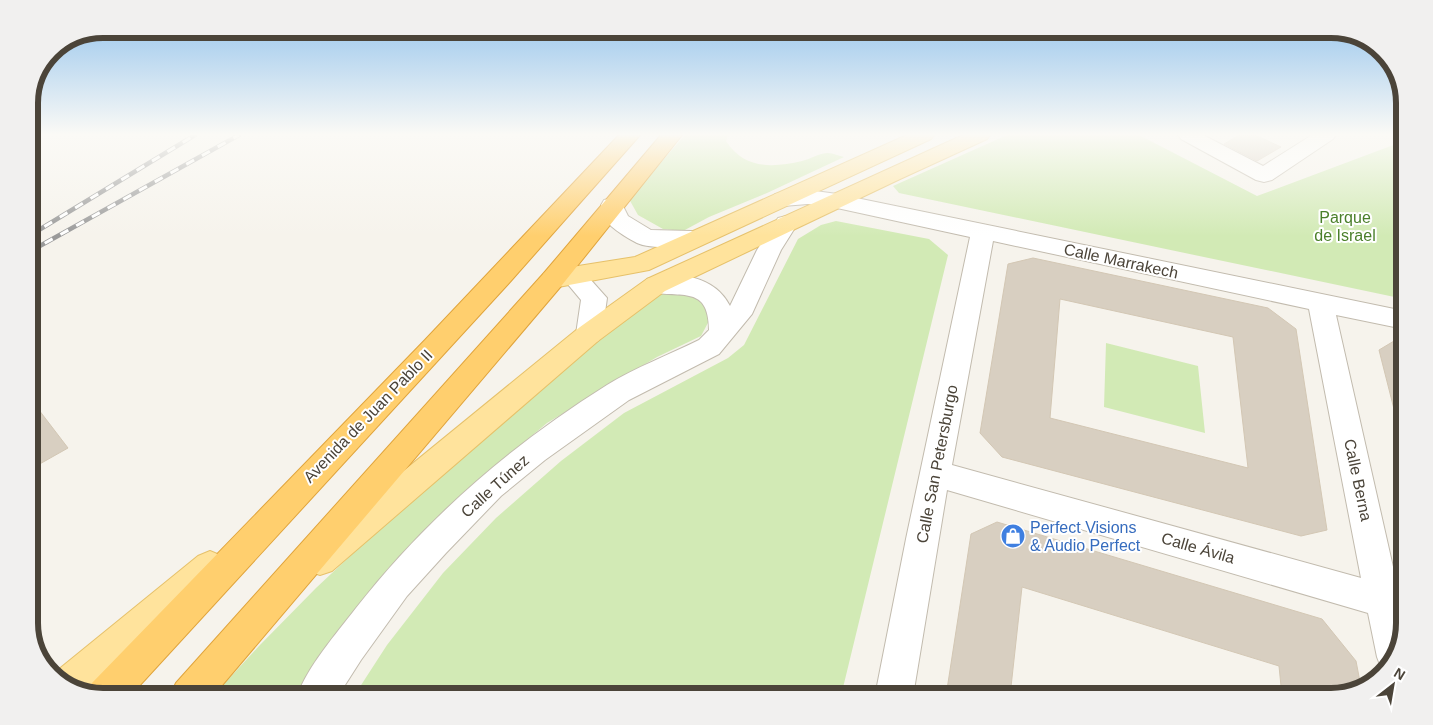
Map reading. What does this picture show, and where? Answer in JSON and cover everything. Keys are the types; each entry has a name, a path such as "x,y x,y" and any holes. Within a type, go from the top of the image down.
{"highway":[{"name":"Avenida de Juan Pablo II","path":"112,688 505,272 599,169"},
{"path":"196,688 563,278 612,205 643,169"},
{"path":"505,272 563,278"}],"main road":[{"path":"563,278 640,264 691,239 785,211 838,201 904,169"},
{"path":"275,598 589,334 656,285 785,211 844,170"},
{"path":"73,681 275,514"}],"street":[{"path":"1252,169 1264,175 1274,169"},
{"path":"838,201 844,170"},
{"name":"Calle Marrakech","path":"838,201 1395,318"},
{"path":"612,205 619,220 646,238 691,239"},
{"name":"Calle Túnez","path":"321,688 348,647 395,585 434,542 490,487 534,451 619,392 709,347 743,308 785,211"},
{"name":"Calle San Petersburgo","path":"895,688 935,474 983,232"},
{"path":"563,278 594,298 589,334"},
{"path":"656,285 690,284 709,294 720,310 722,330"},
{"name":"Calle Berna","path":"1320,302 1394,604 1395,633"},
{"name":"Calle Ávila","path":"935,474 1394,604"}],"green space":[{"path":"655,169 819,169 709,217 683,231 663,229 638,215 629,199"},
{"name":"Parque de Israel","path":"931,169 1204,169 1257,196 1330,169 1395,169 1395,297 899,193 893,186"},
{"path":"836,221 929,239 948,255 843,688 359,688 387,645 443,573 496,518 561,461 624,413 728,358 744,345 798,239 821,225"},
{"path":"668,291 696,296 707,310 710,319 701,336 657,357 547,423 473,485 433,522 347,624 302,688 220,688 316,588 441,471 650,298"},
{"path":"1106,343 1198,366 1205,433 1104,407"}],"building":[{"path":"1033,258 1268,308 1296,329 1327,530 1301,536 1002,457 980,433 1008,264","holes":["1060,299 1233,337 1248,468 1050,418"]},
{"path":"1395,340 1396,415 1379,350"},
{"path":"38,409 68,448 38,465"},
{"path":"997,522 1322,619 1356,661 1360,681 1330,688 1281,688 1279,666 1022,587 1011,688 947,688 971,534"}],"railway":[{"path":"38,231 139,169"},
{"path":"38,247 178,169"}],"place":[{"name":"Perfect Visions & Audio Perfect","path":"1013,536"}]}
